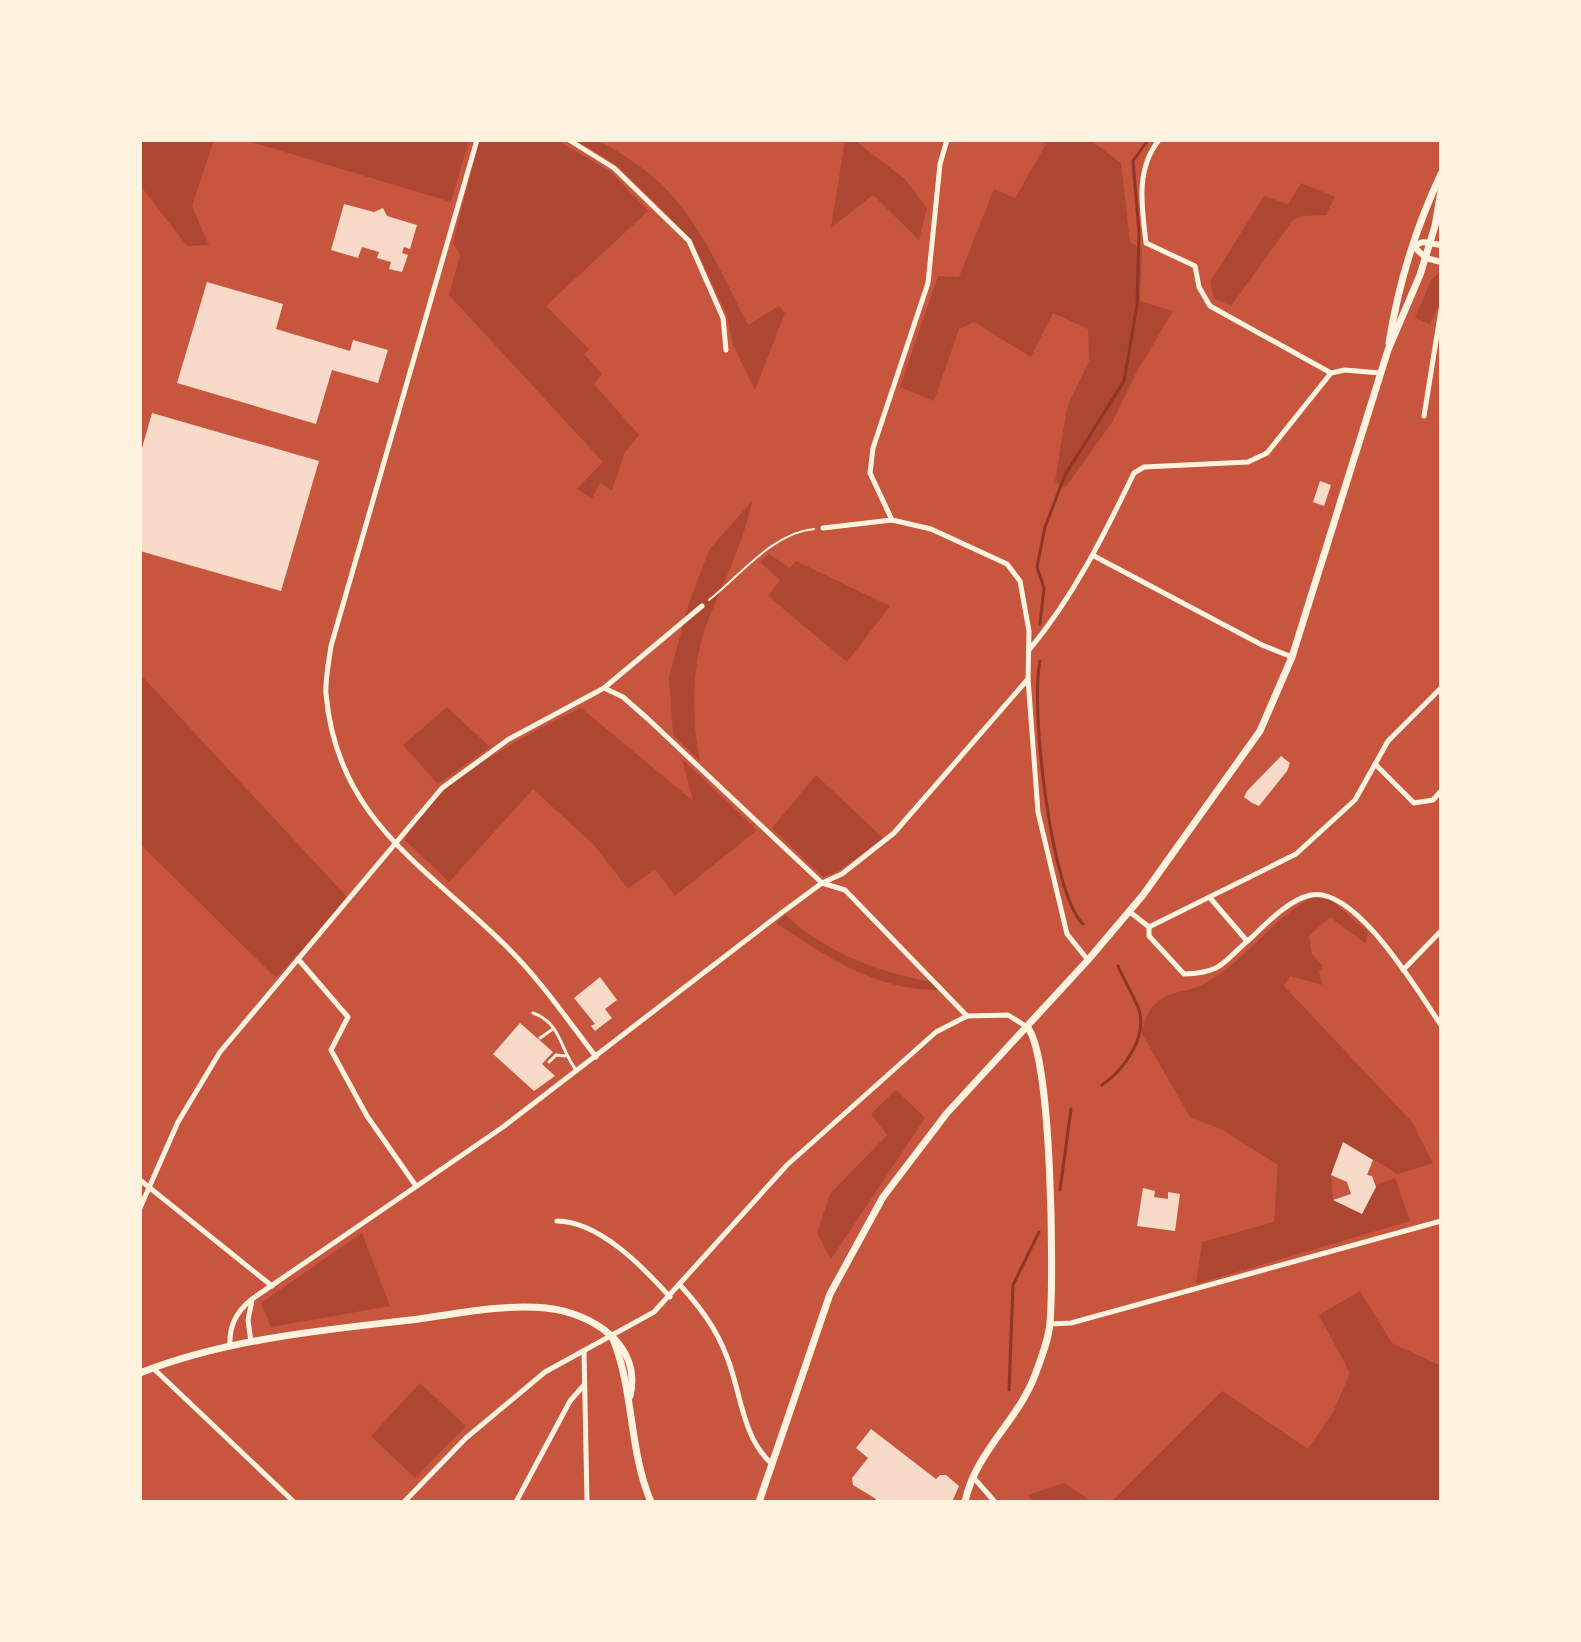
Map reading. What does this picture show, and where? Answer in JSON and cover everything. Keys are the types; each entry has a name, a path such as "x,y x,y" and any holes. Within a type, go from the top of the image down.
{"main road":[{"path":"1388,350 1394,312 1413,246 1441,174"},
{"path":"759,1502 822,1312 864,1228 918,1147 1130,912 1248,750 1277,697 1380,373 1426,258 1441,191"},
{"path":"965,1502 972,1477 1035,1377 1050,1324 1051,1220 1043,1092 1037,1044 1027,1027"},
{"path":"140,1373 251,1342 512,1308 565,1312 588,1320 612,1337 630,1396 640,1462 651,1502"}],"street":[{"path":"477,140 331,646 326,693 342,763 362,806 393,843 505,944 596,1057"},
{"path":"569,140 614,168 689,241 723,318 726,350"},
{"path":"892,520 870,473 880,421 928,283 938,179 947,140"},
{"path":"1159,140 1147,155 1141,192 1146,243 1195,266 1199,287 1210,306 1331,373"},
{"path":"1413,246 1431,242 1441,245"},
{"path":"1413,246 1426,258 1441,262"},
{"path":"1424,416 1441,310"},
{"path":"1029,650 1056,618 1094,556 1134,473 1144,467 1248,462 1267,453 1331,373 1345,370 1380,373"},
{"path":"823,528 892,520 950,536 1007,564 1022,590 1041,827 1067,934 1088,960"},
{"path":"1094,556 1262,645 1292,657"},
{"path":"140,1208 178,1122 220,1052 442,788 509,739 604,688 702,606"},
{"path":"230,1346 234,1321 240,1309 252,1299 577,1072 822,883 842,874 894,833 1028,679"},
{"path":"604,688 623,697 648,719 822,883 845,890 967,1016"},
{"path":"1149,927 1211,899 1296,854 1355,800 1388,741 1441,688"},
{"path":"1375,764 1414,803 1433,800 1441,791"},
{"path":"1149,927 1149,936 1184,974 1210,973 1289,906 1311,895 1334,897 1368,926 1441,1025"},
{"path":"1211,899 1247,941"},
{"path":"1130,912 1149,927"},
{"path":"1403,970 1441,931"},
{"path":"298,958 348,1017 331,1050 367,1116 416,1186"},
{"path":"404,1502 488,1419 545,1372 654,1312 670,1297 705,1252 787,1165 936,1032 967,1016 1008,1015 1027,1027"},
{"path":"140,1180 272,1286"},
{"path":"557,1221 598,1236 629,1253 670,1297"},
{"path":"1050,1324 1071,1323 1441,1221"},
{"path":"680,1285 707,1314 727,1356 753,1443 771,1463"},
{"path":"251,1342 248,1320 252,1299"},
{"path":"584,1351 587,1502"},
{"path":"153,1368 294,1502"},
{"path":"516,1502 570,1401 585,1384"},
{"path":"972,1477 995,1502"}],"lane":[{"path":"533,1013 544,1017 555,1029 567,1058 577,1072"},
{"path":"540,1038 550,1028 555,1029"},
{"path":"549,1062 556,1055 562,1054 567,1058"}],"path":[{"path":"702,606 793,531 823,528"}],"shaded area":[{"path":"140,140 214,140 192,206 209,245 187,246 140,185"},
{"path":"245,140 469,140 451,202"},
{"path":"479,140 557,140 612,173 648,211 546,306 589,349 584,354 602,374 594,384 639,435 625,452 612,490 600,483 592,499 577,489 603,462 449,295 460,255 453,243"},
{"path":"576,140 593,141 612,148 671,194 713,256 748,325 779,306 785,313 755,390 733,345 727,315 692,240 618,166"},
{"path":"845,140 860,140 858,143 905,179 927,208 919,240 873,195 831,228"},
{"path":"1041,140 1090,140 1121,163 1130,242 1142,249 1140,301 1173,311 1135,375 1113,421 1065,488 1055,482 1067,407 1089,361 1088,329 1053,313 1031,357 974,322 959,329 934,401 900,387 938,276 959,277 994,189 1015,198 1046,144"},
{"path":"1301,183 1335,197 1326,215 1303,216 1293,220 1231,306 1214,298 1210,282 1264,196 1288,204"},
{"path":"1441,271 1441,299 1430,324 1415,318 1431,280"},
{"path":"752,501 739,547 709,618 699,653 694,708 700,761 673,735 669,677 689,603 709,550"},
{"path":"769,554 790,568 796,561 890,606 847,662 768,596 780,580 760,562"},
{"path":"140,674 348,898 276,978 140,844"},
{"path":"447,707 490,747 438,784 403,745"},
{"path":"581,708 693,801 682,759 757,830 675,896 655,869 628,889 594,845 533,789 449,882 405,840 436,799 482,762"},
{"path":"816,775 883,838 840,870 823,877 772,828"},
{"path":"1313,897 1331,900 1368,932 1365,943 1330,917 1309,936 1312,954 1323,966 1319,972 1323,985 1290,976 1284,986 1412,1122 1433,1163 1398,1174 1343,1142 1331,1175 1333,1200 1362,1214 1376,1185 1395,1178 1410,1221 1196,1284 1202,1242 1274,1222 1278,1165 1223,1130 1190,1117 1141,1032 1150,1010 1161,999 1200,986 1220,974 1285,916"},
{"path":"785,915 818,940 854,959 892,973 933,982 938,990 893,984 852,969 776,923"},
{"path":"896,1090 925,1118 831,1259 817,1233 830,1194 887,1135 871,1114"},
{"path":"362,1233 390,1306 271,1327 261,1303"},
{"path":"1360,1291 1392,1343 1441,1366 1441,1502 1111,1502 1222,1391 1308,1449 1333,1412 1350,1373 1319,1315"},
{"path":"420,1383 466,1426 415,1478 371,1436"},
{"path":"1064,1483 1092,1502 1033,1502 1028,1495"}],"building":[{"path":"344,204 374,212 383,208 387,216 417,225 410,249 404,247 402,253 408,255 402,272 389,269 391,262 377,258 379,252 362,247 358,258 331,250"},
{"path":"207,282 283,304 276,329 350,351 353,340 388,350 378,383 332,370 316,424 177,383"},
{"path":"152,413 319,461 281,591 140,551 140,455"},
{"path":"1320,481 1331,485 1324,506 1313,502"},
{"path":"1281,756 1290,763 1287,771 1259,806 1244,797 1247,791"},
{"path":"600,977 617,1000 605,1009 612,1018 595,1031 591,1026 595,1024 574,998"},
{"path":"520,1023 553,1052 542,1064 555,1076 534,1091 493,1054"},
{"path":"1343,1142 1373,1160 1367,1175 1372,1176 1376,1187 1362,1214 1333,1200 1351,1194 1347,1182 1331,1175"},
{"path":"1143,1188 1155,1191 1154,1197 1168,1199 1168,1192 1180,1194 1175,1231 1137,1226"},
{"path":"871,1429 936,1479 946,1475 959,1486 952,1502 874,1502 876,1499 853,1485 852,1478 868,1458 856,1448"}],"waterway":[{"path":"1040,624 1044,588 1037,567 1045,527 1065,475 1124,381 1137,305 1139,232 1133,161 1148,140"},
{"path":"1040,661 1038,717 1046,798 1061,877 1083,924"},
{"path":"1102,1085 1126,1061 1140,1029 1138,1007 1118,966"},
{"path":"1060,1190 1071,1109"},
{"path":"1009,1390 1013,1285 1039,1232"}]}
